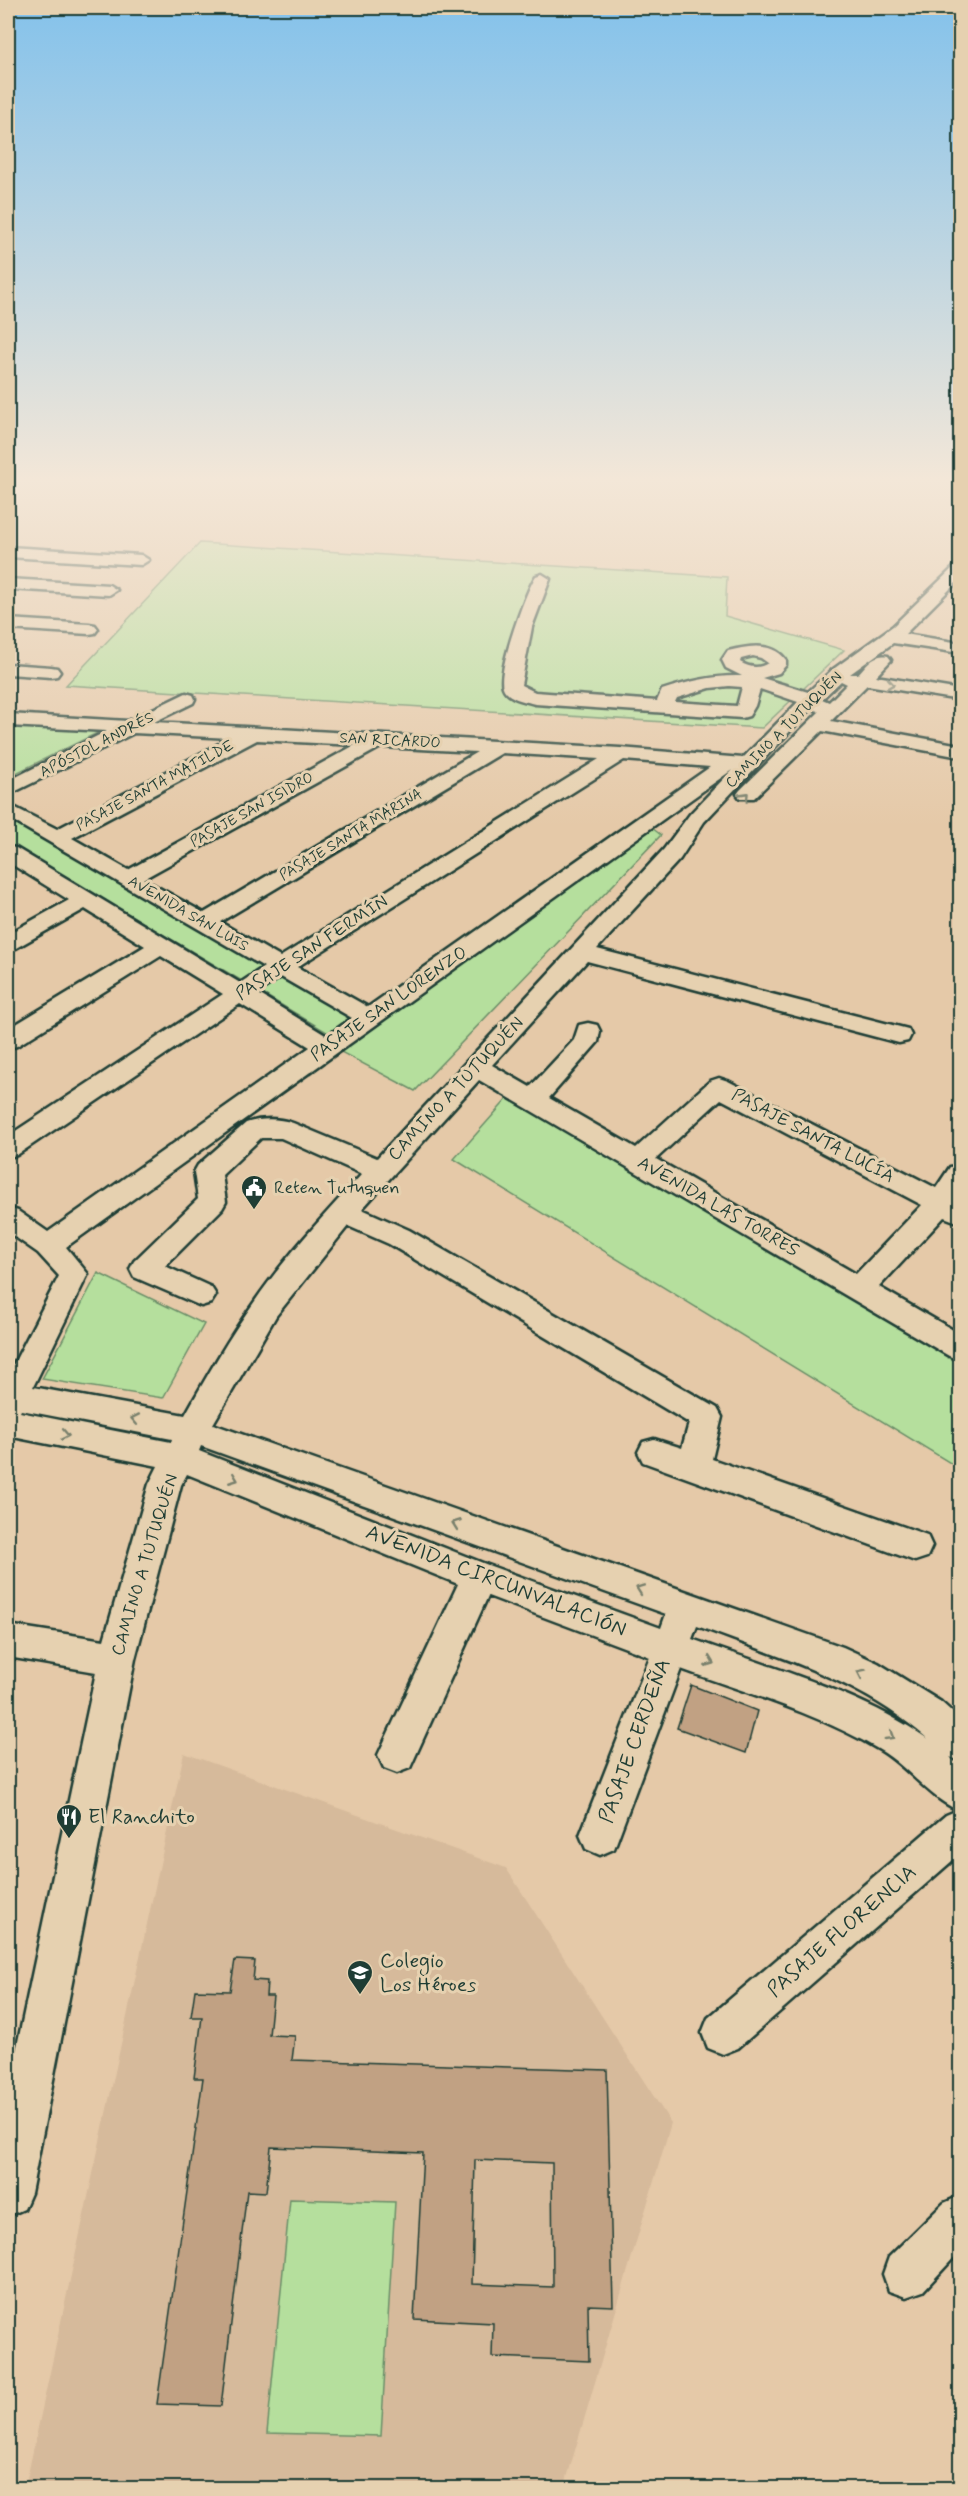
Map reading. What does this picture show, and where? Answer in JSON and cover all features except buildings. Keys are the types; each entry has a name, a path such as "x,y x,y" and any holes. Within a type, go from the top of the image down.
{"street":[{"path":"536,593 523,627 511,680 514,690 535,698 742,712 746,706 753,677"},
{"name":"CAMINO A TUTUQUÉN","path":"942,599 945,593"},
{"name":"CAMINO A TUTUQUÉN","path":"8,2193 17,2099 117,1659 165,1484 186,1444 266,1308 343,1212 672,854 739,763 832,679 896,638 948,593"},
{"path":"8,624 89,629"},
{"name":"CAMINO A TUTUQUÉN","path":"672,854 718,824 862,679 896,638"},
{"path":"896,638 960,648"},
{"path":"8,669 51,672"},
{"path":"663,708 669,694 695,683 753,677 810,700 824,718 960,751"},
{"path":"832,679 862,679 960,695"},
{"name":"APÓSTOL ANDRÉS","path":"8,789 186,699"},
{"name":"SAN RICARDO","path":"8,720 620,754 739,763 773,768"},
{"name":"PASAJE SANTA MATILDE","path":"56,838 254,734"},
{"name":"PASAJE SAN ISIDRO","path":"127,879 378,740"},
{"name":"PASAJE SANTA MARINA","path":"203,923 499,747"},
{"name":"PASAJE SAN FERMÍN","path":"8,1148 280,967 620,754"},
{"name":"PASAJE SAN LORENZO","path":"48,1246 369,1018 739,763"},
{"name":"AVENIDA SAN LUIS","path":"8,810 369,1018"},
{"path":"8,853 328,1047"},
{"path":"8,943 85,900"},
{"path":"8,1040 161,946"},
{"path":"581,952 899,1035"},
{"path":"533,1100 586,1042 588,1031"},
{"name":"AVENIDA LAS TORRES","path":"476,1067 960,1348"},
{"name":"PASAJE SANTA LUCÍA","path":"638,1161 719,1087 951,1208"},
{"path":"201,1294 144,1269 212,1202 207,1172 255,1129 284,1129 381,1171"},
{"path":"859,1289 951,1208 960,1174"},
{"path":"343,1212 399,1237 706,1417 694,1465"},
{"path":"8,1218 48,1246 74,1275 9,1404"},
{"name":"AVENIDA CIRCUNVALACIÓN","path":"9,1404 186,1444 687,1606 830,1659 865,1675 928,1714 960,1743"},
{"name":"AVENIDA CIRCUNVALACIÓN","path":"186,1444 479,1577 859,1719 892,1736 923,1758 960,1792"},
{"path":"654,1452 915,1546"},
{"path":"397,1755 479,1577"},
{"name":"PASAJE CERDEÑA","path":"600,1835 687,1606"},
{"path":"8,1641 117,1659"},
{"name":"PASAJE FLORENCIA","path":"723,2033 960,1829"},
{"path":"906,2274 960,2219"}],"shaded area":[{"name":"Colegio Los Héroes","path":"184,1753 506,1868 671,2123 564,2488 25,2488"}],"green space":[{"path":"152,593 726,593 725,616 844,650 762,728 66,685"},
{"path":"8,724 107,728 8,777"},
{"path":"8,814 269,970 247,984 8,843"},
{"path":"652,828 661,835 415,1091 337,1050"},
{"path":"285,974 356,1016 330,1034 258,991"},
{"path":"509,1097 960,1362 960,1469 454,1159"},
{"path":"98,1273 204,1324 163,1398 42,1379"},
{"path":"290,2199 395,2202 381,2436 267,2433"}],"place":[{"name":"Reten Tutuquen","path":"254,1211"},
{"name":"El Ranchito","path":"69,1840"},
{"name":"Colegio Los Héroes","path":"360,1996"}]}
